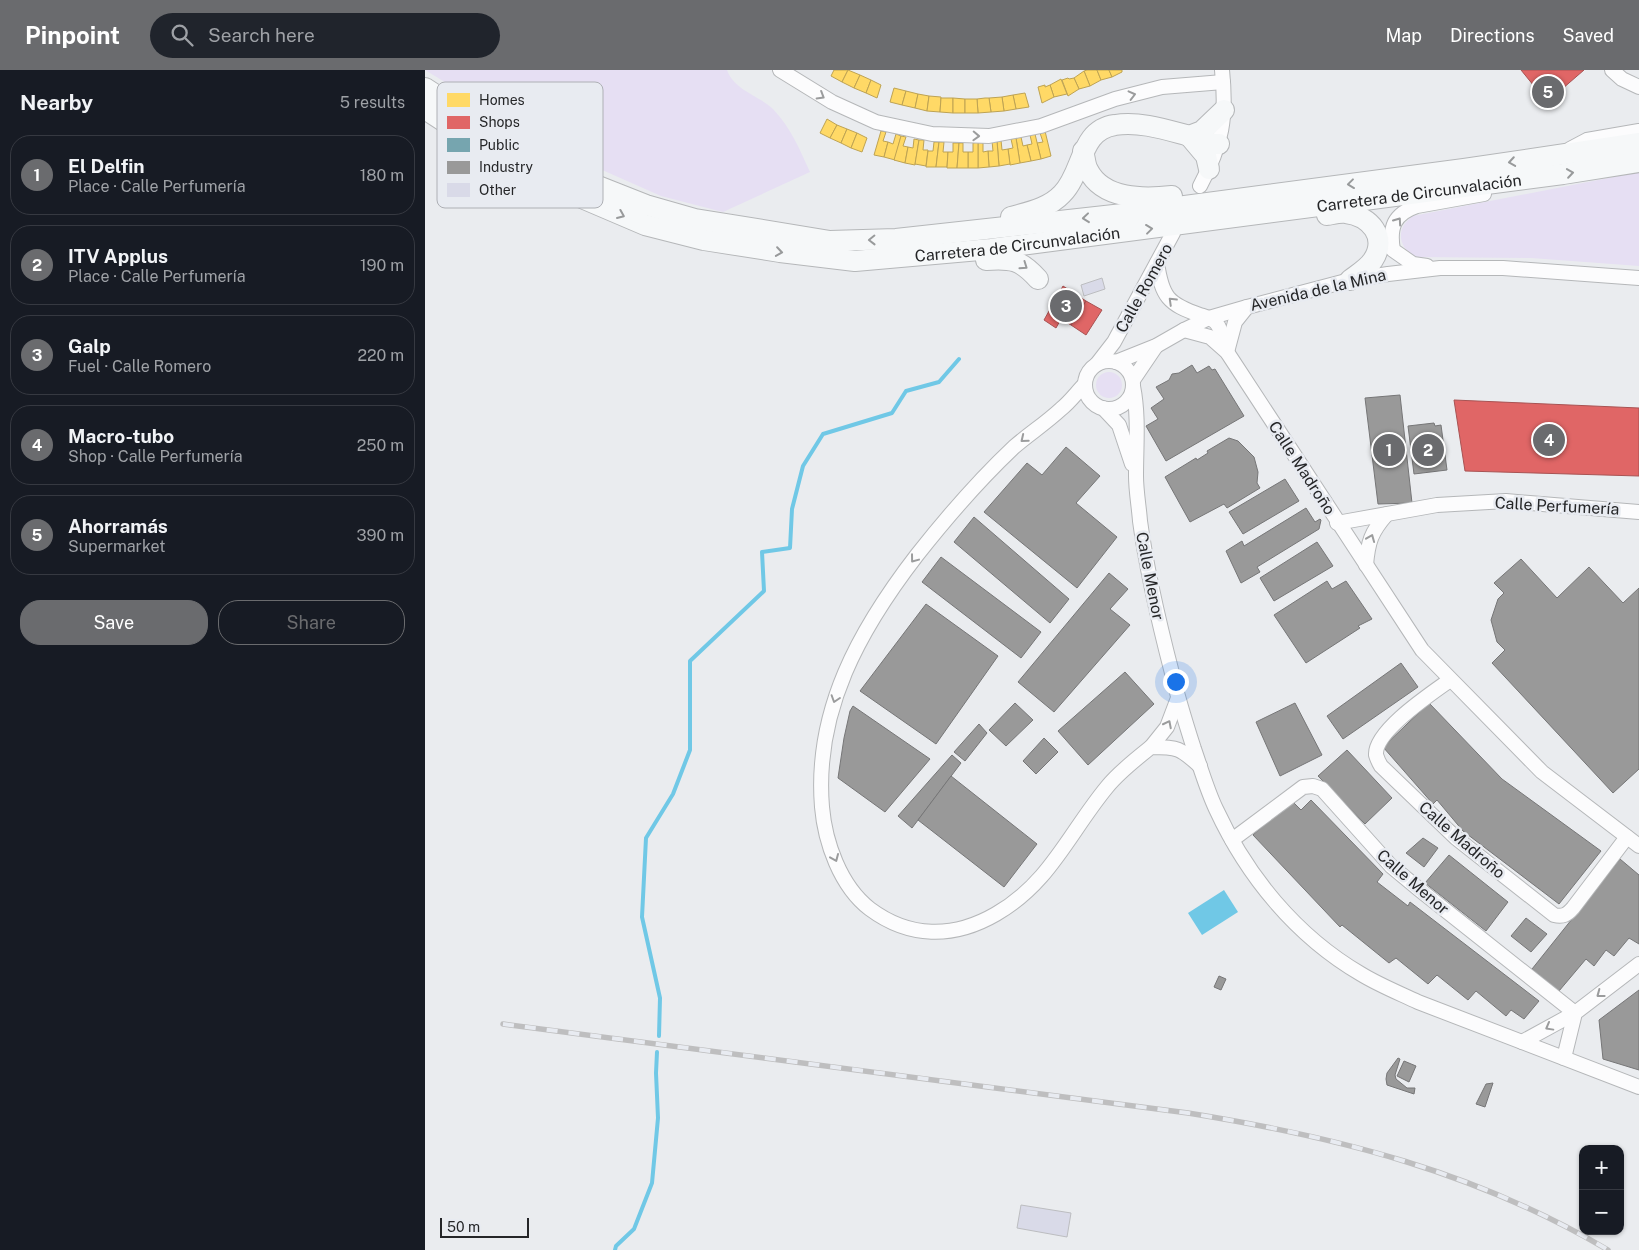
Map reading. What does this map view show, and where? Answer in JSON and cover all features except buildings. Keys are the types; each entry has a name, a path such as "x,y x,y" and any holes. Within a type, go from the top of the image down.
{"main road":[{"name":"Carretera de Circunvalación","path":"425,88 437,96"},
{"name":"Carretera de Circunvalación","path":"425,109 437,117"},
{"path":"1189,136 1202,130 1224,110"},
{"path":"896,240 943,228 1008,218 1035,211 1062,194 1073,180 1089,139 1099,130 1114,125 1134,124 1189,136 1209,145 1219,144"},
{"path":"1189,136 1206,156 1209,169"},
{"name":"Carretera de Circunvalación","path":"603,188 647,205 695,219 830,241 896,240 1132,213 1464,169 1639,143"},
{"path":"1083,151 1087,169 1094,180 1108,190 1124,196 1154,198 1229,189 1307,189"},
{"name":"Carretera de Circunvalación","path":"603,207 645,225 704,240 855,261 991,249 1541,177 1639,162"},
{"path":"1223,218 1280,220 1347,213 1362,218 1372,225 1386,249 1364,270 1350,280"},
{"path":"855,261 902,265 1005,259 1017,261 1028,267 1038,279"}],"street":[{"path":"779,70 832,102 876,122 932,134 989,136 1041,126 1115,99 1162,87 1223,76 1224,110 1219,144 1200,186"},
{"path":"1612,70 1622,79 1639,87"},
{"name":"Carretera de Circunvalación","path":"1560,154 1587,140 1639,131"},
{"path":"1388,274 1383,267 1386,249 1393,226 1407,209 1499,191 1541,177"},
{"name":"Calle Romero","path":"1097,364 1114,342 1173,233"},
{"path":"1386,249 1413,264 1440,268"},
{"path":"1157,263 1160,282 1167,297 1175,305 1209,318 1210,337"},
{"name":"Avenida de la Mina","path":"1114,362 1155,346 1209,318 1350,280 1440,268 1503,268 1639,278"},
{"path":"1227,352 1235,322 1247,307"},
{"name":"Calle Madroño","path":"1209,318 1218,324 1227,352 1337,523 1422,650 1542,772 1639,846"},
{"name":"Calle Madroño","path":"1184,330 1210,337 1227,352"},
{"name":"Calle Romero","path":"1114,342 1114,362"},
{"name":"Avenida de la Mina","path":"1133,383 1155,346"},
{"path":"1062,408 1097,405 1110,409 1124,405 1132,393 1133,383 1127,368 1114,362 1097,364 1087,375 1086,390 1097,405"},
{"name":"Calle Menor","path":"1133,383 1137,404 1136,479 1151,590 1178,698 1215,808 1232,840 1256,878 1279,908 1305,933 1332,955 1360,974 1418,1002 1639,1087"},
{"path":"1085,384 1062,408 1015,447 958,504 899,579 876,612 858,643 844,674 833,706 820,784 823,818 831,848 845,880 864,904 885,920 908,929 941,932 969,928 997,914 1029,890 1053,864 1107,786 1151,747 1167,727 1178,698"},
{"name":"Calle Menor","path":"1097,405 1119,426 1128,448 1136,479"},
{"name":"Calle Perfumería","path":"1337,523 1437,506 1507,501 1639,512"},
{"path":"1366,565 1368,545 1375,528 1387,514"},
{"name":"Calle Madroño","path":"1450,680 1395,723 1378,744 1376,755 1381,766 1455,838 1554,915 1561,917 1573,908 1627,837"},
{"path":"1151,747 1173,747 1187,755 1200,766"},
{"name":"Calle Menor","path":"1232,840 1303,787 1313,786 1322,789 1391,866 1575,1013"},
{"path":"1522,1042 1575,1013 1639,964"},
{"path":"1564,1058 1575,1013"}],"shaded area":[{"path":"425,70 727,70 735,83 767,104 785,123 810,172 723,212 661,196 603,170 603,82 445,82"},
{"path":"1639,172 1639,266 1531,258 1416,257 1402,243 1401,232 1403,226 1413,216"},
{"path":"1109,372 1119,375 1122,385 1119,395 1109,398 1099,395 1096,385 1099,375"}],"water":[{"path":"1224,890 1238,912 1202,935 1188,913"}],"waterway":[{"path":"659,1036 660,998 642,917 646,838 673,794 690,750 690,661 764,591 762,552 790,548 792,509 803,466 823,434 892,413 906,391 939,382 959,359"},
{"path":"615,1250 616,1246 634,1229 652,1183 658,1118 657,1052"}],"railway":[{"path":"503,1024 1188,1113 1298,1134 1352,1146 1405,1161 1457,1179 1508,1199 1608,1250"}],"place":[{"name":"Ahorramás","path":"1548,92"},
{"name":"Galp","path":"1066,306"},
{"name":"Macro-tubo","path":"1549,440"},
{"name":"El Delfin","path":"1389,450"},
{"name":"ITV Applus","path":"1428,450"}]}
